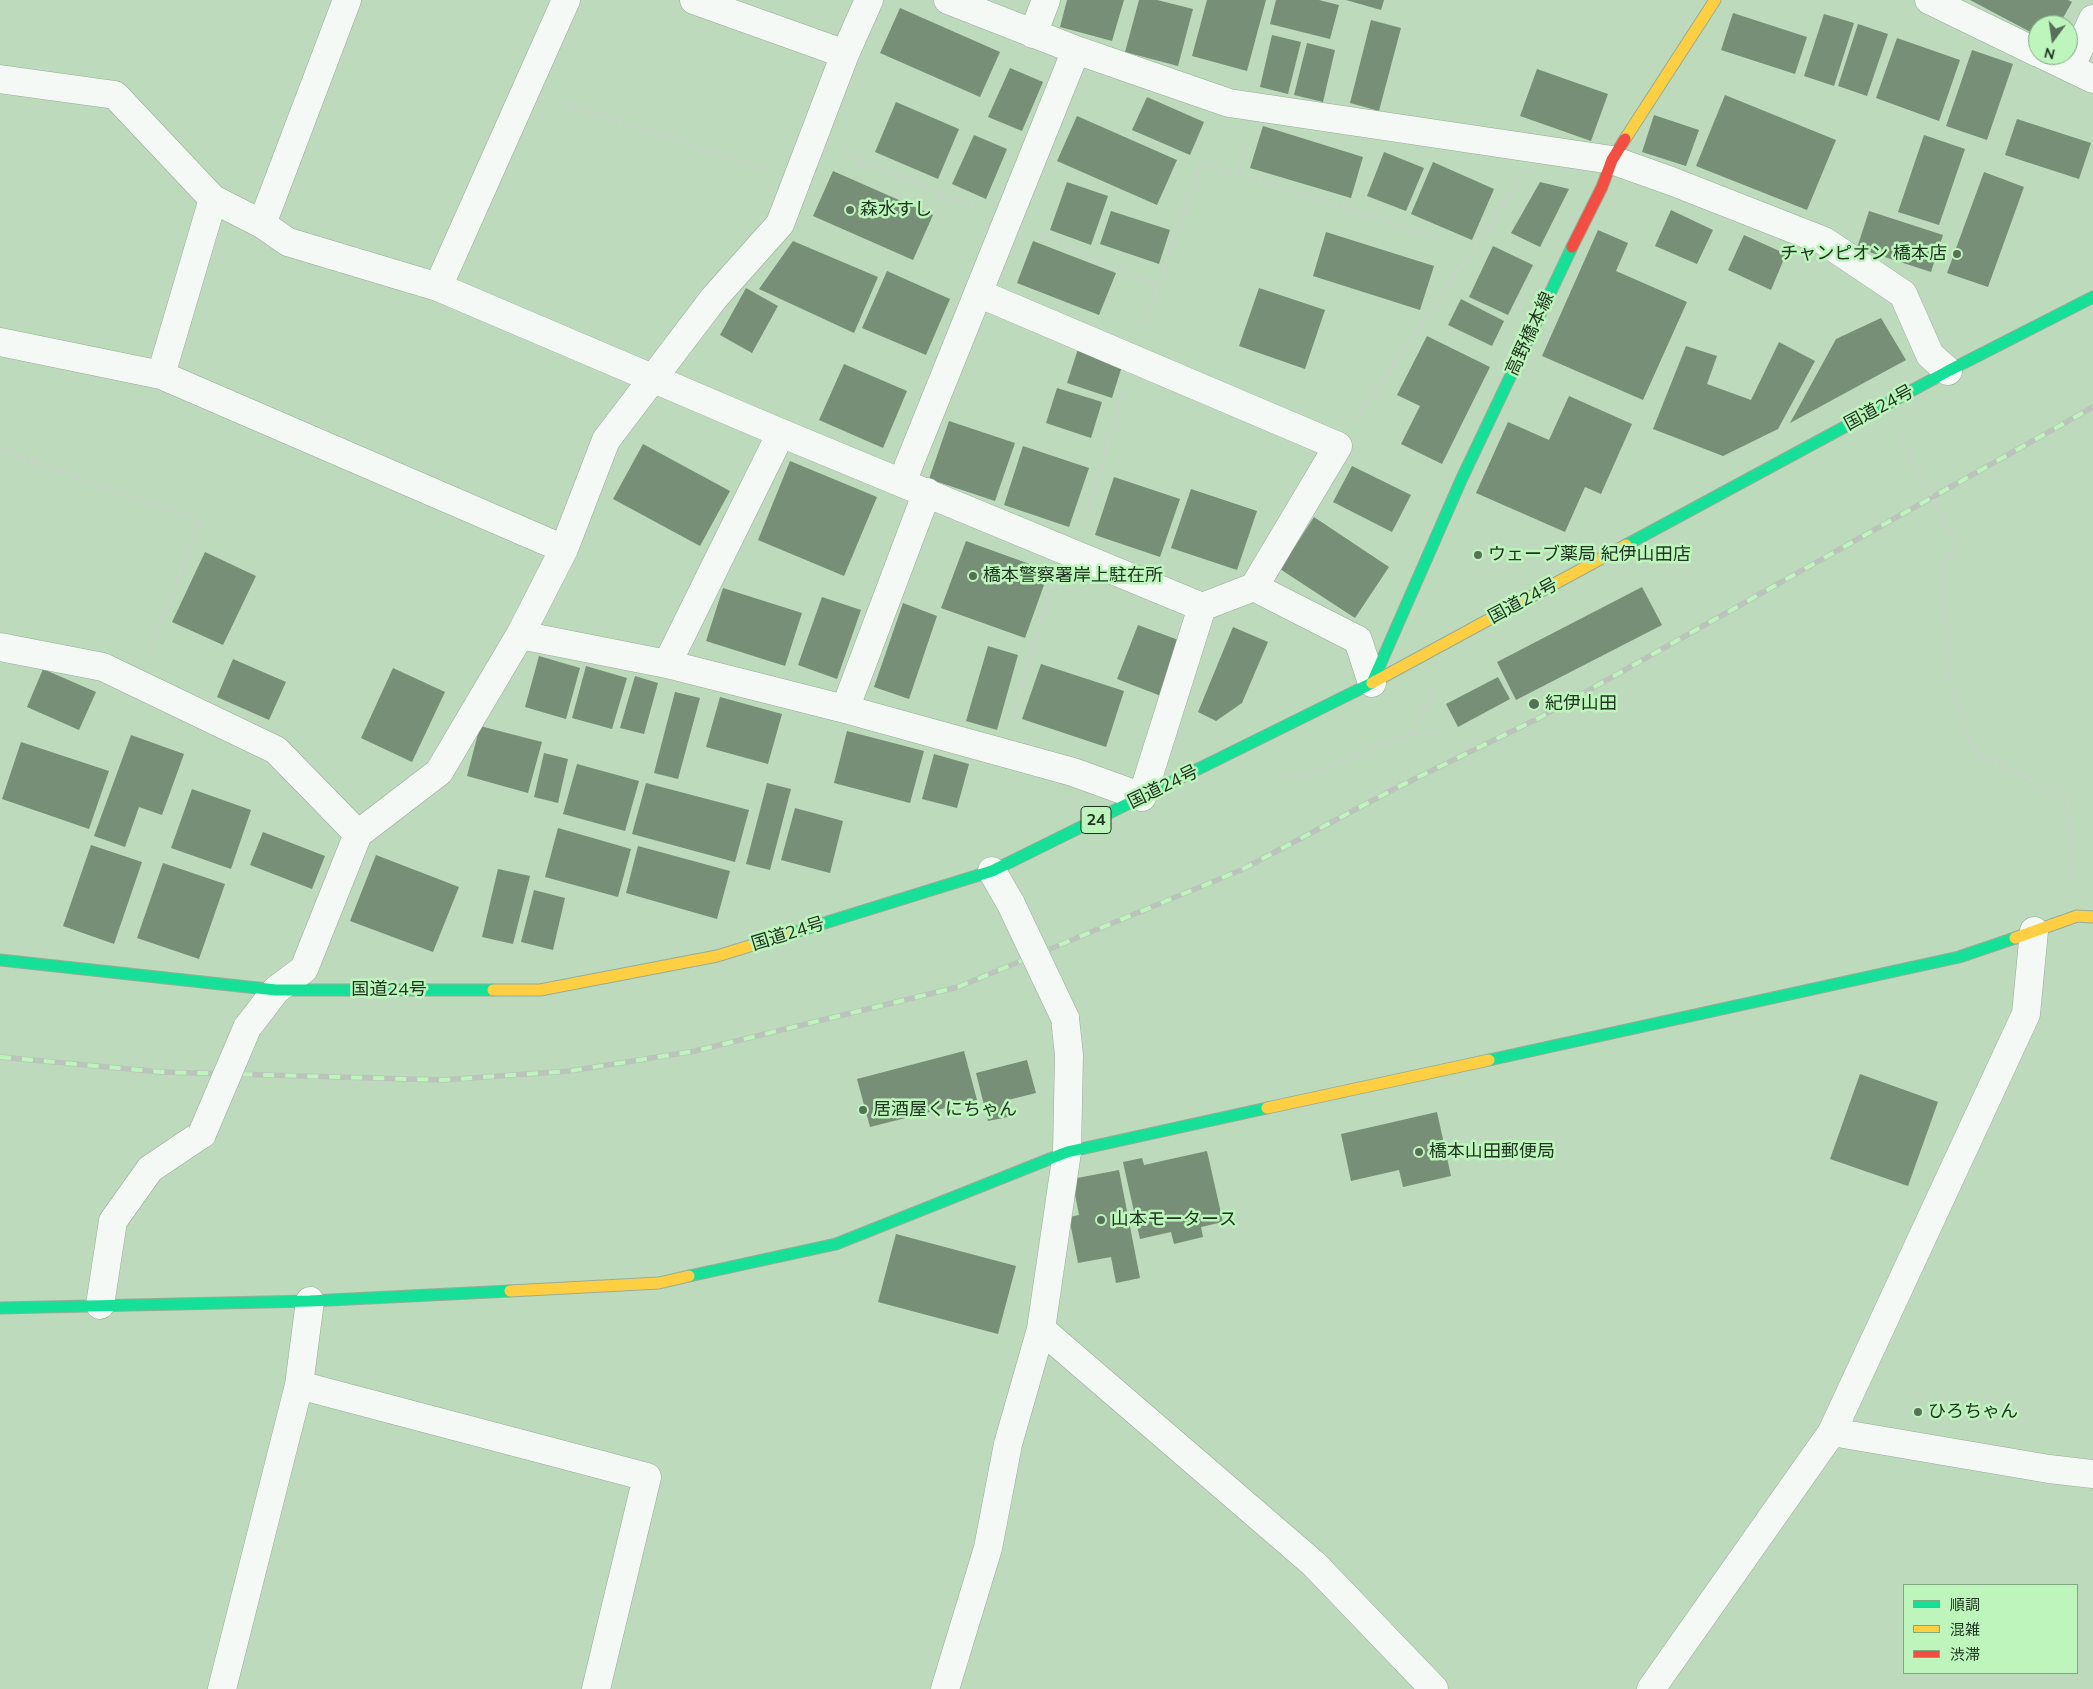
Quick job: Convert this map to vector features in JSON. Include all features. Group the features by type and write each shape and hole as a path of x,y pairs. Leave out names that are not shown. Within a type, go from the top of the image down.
{"main road":[{"name":"高野橋本線","path":"1372,683 1462,478 1546,297 1602,187 1612,160 1715,0"},
{"name":"国道24号","path":"0,960 276,990 540,990 717,956 992,871 1372,683 1948,371 2093,297"},
{"path":"0,1308 310,1301 659,1283 836,1244 1067,1152 1959,957 2077,916 2093,917"}],"street":[{"path":"262,224 347,0"},
{"path":"438,287 566,0"},
{"path":"694,0 845,54"},
{"path":"100,1306 113,1221 150,1169 202,1134 247,1028 276,990 304,969 358,834 439,772 520,635 564,550 606,440 714,298 780,224 845,54 869,0"},
{"path":"948,0 1076,50 1230,103 1612,160 1824,240 1903,294 1930,355 1948,371"},
{"path":"1033,34 1046,0"},
{"path":"1929,0 2028,48"},
{"path":"2064,65 2082,74 2093,19"},
{"path":"845,709 914,487 978,293 1076,50"},
{"path":"0,79 114,95 214,198 262,224 288,242 438,287 1202,607 1254,587 1338,446 978,293"},
{"path":"161,375 214,198"},
{"path":"0,342 161,375 564,550"},
{"path":"667,664 781,432"},
{"path":"1254,587 1358,640 1372,683"},
{"path":"520,635 667,664 845,709 1073,772 1142,798 1202,607"},
{"path":"0,647 103,667 276,750 358,834"},
{"path":"945,1689 988,1548 1008,1444 1041,1329 1067,1152 1069,1055 1065,1018 1011,904 992,871"},
{"path":"1651,1689 1832,1432 2026,1014 2034,931"},
{"path":"222,1689 299,1385 310,1301"},
{"path":"1041,1329 1314,1564 1434,1689"},
{"path":"299,1385 648,1477 596,1689"},
{"path":"1832,1432 2048,1469 2093,1474"}],"path":[{"path":"525,92 797,180"},
{"path":"1338,446 1542,149"},
{"path":"1003,752 1133,359 1202,162 1440,238"},
{"path":"1901,439 1957,545 1942,570 1949,671 1973,748 2068,800 2070,874 2077,916"},
{"path":"0,450 200,520 137,683"},
{"path":"1407,736 1440,684"},
{"path":"1271,776 1303,776 1407,736 1444,728"}],"building":[{"path":"1067,0 1124,0 1112,41 1060,27"},
{"path":"1139,0 1157,0 1193,9 1178,66 1125,52"},
{"path":"1207,0 1266,0 1247,71 1192,56"},
{"path":"1276,0 1319,0 1339,5 1330,39 1270,24"},
{"path":"1346,0 1384,0 1381,10"},
{"path":"1970,0 2068,0 2072,2 2065,15 2028,15 2028,31"},
{"path":"900,8 1000,52 980,97 880,53"},
{"path":"1733,13 1807,37 1795,74 1721,50"},
{"path":"1824,14 1854,23 1834,86 1804,76"},
{"path":"1371,20 1401,28 1379,111 1350,103"},
{"path":"1858,24 1888,34 1867,96 1838,86"},
{"path":"1272,35 1301,42 1288,94 1260,87"},
{"path":"1897,38 1960,60 1939,121 1876,98"},
{"path":"1307,43 1335,50 1323,102 1294,95"},
{"path":"1972,50 2013,64 1987,140 1946,126"},
{"path":"1010,68 1043,82 1022,131 988,117"},
{"path":"1537,69 1608,94 1591,141 1520,116"},
{"path":"1725,95 1836,140 1807,210 1696,166"},
{"path":"1147,97 1204,122 1190,155 1132,130"},
{"path":"896,102 959,129 938,179 875,152"},
{"path":"1654,115 1699,130 1686,166 1642,152"},
{"path":"1077,116 1177,160 1157,205 1057,161"},
{"path":"2017,119 2091,143 2079,179 2005,155"},
{"path":"1263,126 1363,157 1351,198 1250,168"},
{"path":"974,135 1007,149 986,199 952,184"},
{"path":"1924,135 1965,149 1939,225 1898,212"},
{"path":"1384,152 1424,168 1406,211 1367,196"},
{"path":"1433,162 1494,189 1472,240 1411,214"},
{"path":"833,171 933,215 913,260 813,216"},
{"path":"1984,172 2024,187 1988,287 1947,273"},
{"path":"1067,182 1108,196 1091,245 1050,230"},
{"path":"1540,182 1569,189 1540,247 1511,233"},
{"path":"1671,210 1713,230 1697,264 1655,246"},
{"path":"1111,211 1170,230 1159,264 1100,244"},
{"path":"1869,211 1943,235 1931,272 1857,248"},
{"path":"1598,230 1628,243 1616,271 1687,302 1643,400 1542,356"},
{"path":"1326,232 1434,266 1420,310 1313,276"},
{"path":"1744,235 1786,254 1771,290 1728,270"},
{"path":"793,241 878,277 854,333 759,289"},
{"path":"1033,241 1116,273 1099,315 1017,283"},
{"path":"1493,246 1533,265 1508,315 1469,297"},
{"path":"887,271 950,299 926,355 862,328"},
{"path":"746,288 778,306 752,353 720,335"},
{"path":"1259,288 1325,310 1305,369 1239,346"},
{"path":"1461,299 1504,321 1492,346 1448,325"},
{"path":"1881,318 1906,360 1790,423 1836,339"},
{"path":"1427,336 1490,367 1442,464 1401,444 1420,406 1397,395"},
{"path":"1779,342 1815,361 1778,429 1723,456 1653,429 1686,346 1717,356 1707,384 1751,400"},
{"path":"1078,349 1123,363 1112,398 1067,383"},
{"path":"844,364 907,391 883,448 819,420"},
{"path":"1057,388 1102,402 1091,438 1046,423"},
{"path":"1569,396 1632,424 1601,494 1585,487 1565,532 1476,493 1508,422 1549,440"},
{"path":"949,421 1015,443 995,501 929,479"},
{"path":"643,444 730,491 700,546 613,499"},
{"path":"1023,446 1089,468 1069,527 1004,505"},
{"path":"790,461 877,497 844,576 758,540"},
{"path":"1352,466 1411,495 1392,532 1333,502"},
{"path":"1114,477 1180,499 1160,557 1095,535"},
{"path":"1191,489 1257,511 1237,570 1171,548"},
{"path":"1314,517 1389,567 1355,618 1280,569"},
{"path":"966,541 1049,571 1025,638 941,608"},
{"path":"205,552 256,576 223,645 172,622"},
{"path":"1642,587 1662,625 1516,700 1497,662"},
{"path":"723,588 802,613 785,666 706,641"},
{"path":"822,597 861,610 837,679 798,665"},
{"path":"903,603 937,616 909,699 874,687"},
{"path":"1138,625 1181,641 1161,696 1117,679"},
{"path":"1233,627 1268,642 1242,703 1216,721 1198,712"},
{"path":"988,646 1018,655 997,730 966,721"},
{"path":"539,656 580,668 566,719 525,707"},
{"path":"233,659 286,682 269,720 217,697"},
{"path":"1041,664 1124,691 1106,747 1022,719"},
{"path":"586,666 627,678 612,729 572,718"},
{"path":"393,668 445,692 412,762 361,738"},
{"path":"43,669 96,692 79,730 27,707"},
{"path":"635,676 658,683 644,734 620,728"},
{"path":"1498,677 1510,699 1458,727 1446,704"},
{"path":"675,692 700,698 678,779 654,773"},
{"path":"720,697 782,714 768,764 706,747"},
{"path":"480,726 542,742 528,793 467,776"},
{"path":"847,731 924,751 910,803 834,783"},
{"path":"131,735 184,754 162,815 139,807 125,847 94,836"},
{"path":"21,742 109,771 89,829 2,799"},
{"path":"544,753 568,759 558,803 534,797"},
{"path":"934,754 969,764 957,808 922,799"},
{"path":"577,764 639,781 625,831 563,814"},
{"path":"646,783 749,810 735,862 632,834"},
{"path":"767,783 791,789 770,870 746,864"},
{"path":"192,789 251,810 231,869 171,848"},
{"path":"795,808 843,821 830,873 781,860"},
{"path":"558,828 631,849 618,897 545,877"},
{"path":"263,832 325,856 312,889 250,865"},
{"path":"91,845 142,862 114,944 63,926"},
{"path":"638,846 730,871 717,919 626,893"},
{"path":"376,855 459,887 433,952 350,921"},
{"path":"163,863 225,884 199,959 137,938"},
{"path":"498,869 530,876 513,944 482,937"},
{"path":"534,890 565,898 553,950 521,942"},
{"path":"964,1051 977,1100 870,1127 857,1079"},
{"path":"1027,1060 1036,1093 1004,1101 1008,1117 988,1121 976,1073"},
{"path":"1860,1074 1938,1102 1908,1186 1830,1159"},
{"path":"1437,1112 1451,1176 1403,1187 1399,1170 1351,1181 1341,1134"},
{"path":"1207,1151 1223,1222 1201,1227 1203,1237 1174,1244 1171,1232 1140,1239 1123,1162 1142,1158 1144,1165"},
{"path":"1119,1170 1140,1278 1116,1283 1111,1257 1078,1263 1069,1217 1079,1215 1072,1179"},
{"path":"896,1234 1016,1266 998,1334 878,1302"}],"railway":[{"path":"0,1057 161,1072 442,1080 570,1071 695,1051 958,987 1241,870 1396,788 1541,717 2093,407"}],"traffic: fast":[{"path":"1372,683 1462,478 1572,247"},
{"path":"1626,545 1948,371 2093,297"},
{"path":"789,934 992,871 1372,683"},
{"path":"1489,1060 1959,957 2015,938"},
{"path":"0,960 276,990 493,990"},
{"path":"689,1276 836,1244 1067,1152 1267,1108"},
{"path":"0,1308 310,1301 510,1291"}],"traffic: slow":[{"path":"1625,139 1715,0"},
{"path":"1372,683 1626,545"},
{"path":"2015,938 2077,916 2093,917"},
{"path":"493,990 540,990 717,956 789,934"},
{"path":"1267,1108 1489,1060"},
{"path":"510,1291 659,1283 689,1276"}],"traffic: jam":[{"path":"1572,247 1602,187 1612,160 1625,139"}],"place":[{"name":"森水すし","path":"850,210"},
{"name":"チャンピオン 橋本店","path":"1957,254"},
{"name":"ウェーブ薬局 紀伊山田店","path":"1478,555"},
{"name":"橋本警察署岸上駐在所","path":"973,576"},
{"name":"紀伊山田","path":"1534,704"},
{"name":"居酒屋くにちゃん","path":"863,1110"},
{"name":"橋本山田郵便局","path":"1419,1152"},
{"name":"山本モータース","path":"1101,1220"},
{"name":"ひろちゃん","path":"1918,1412"}]}
